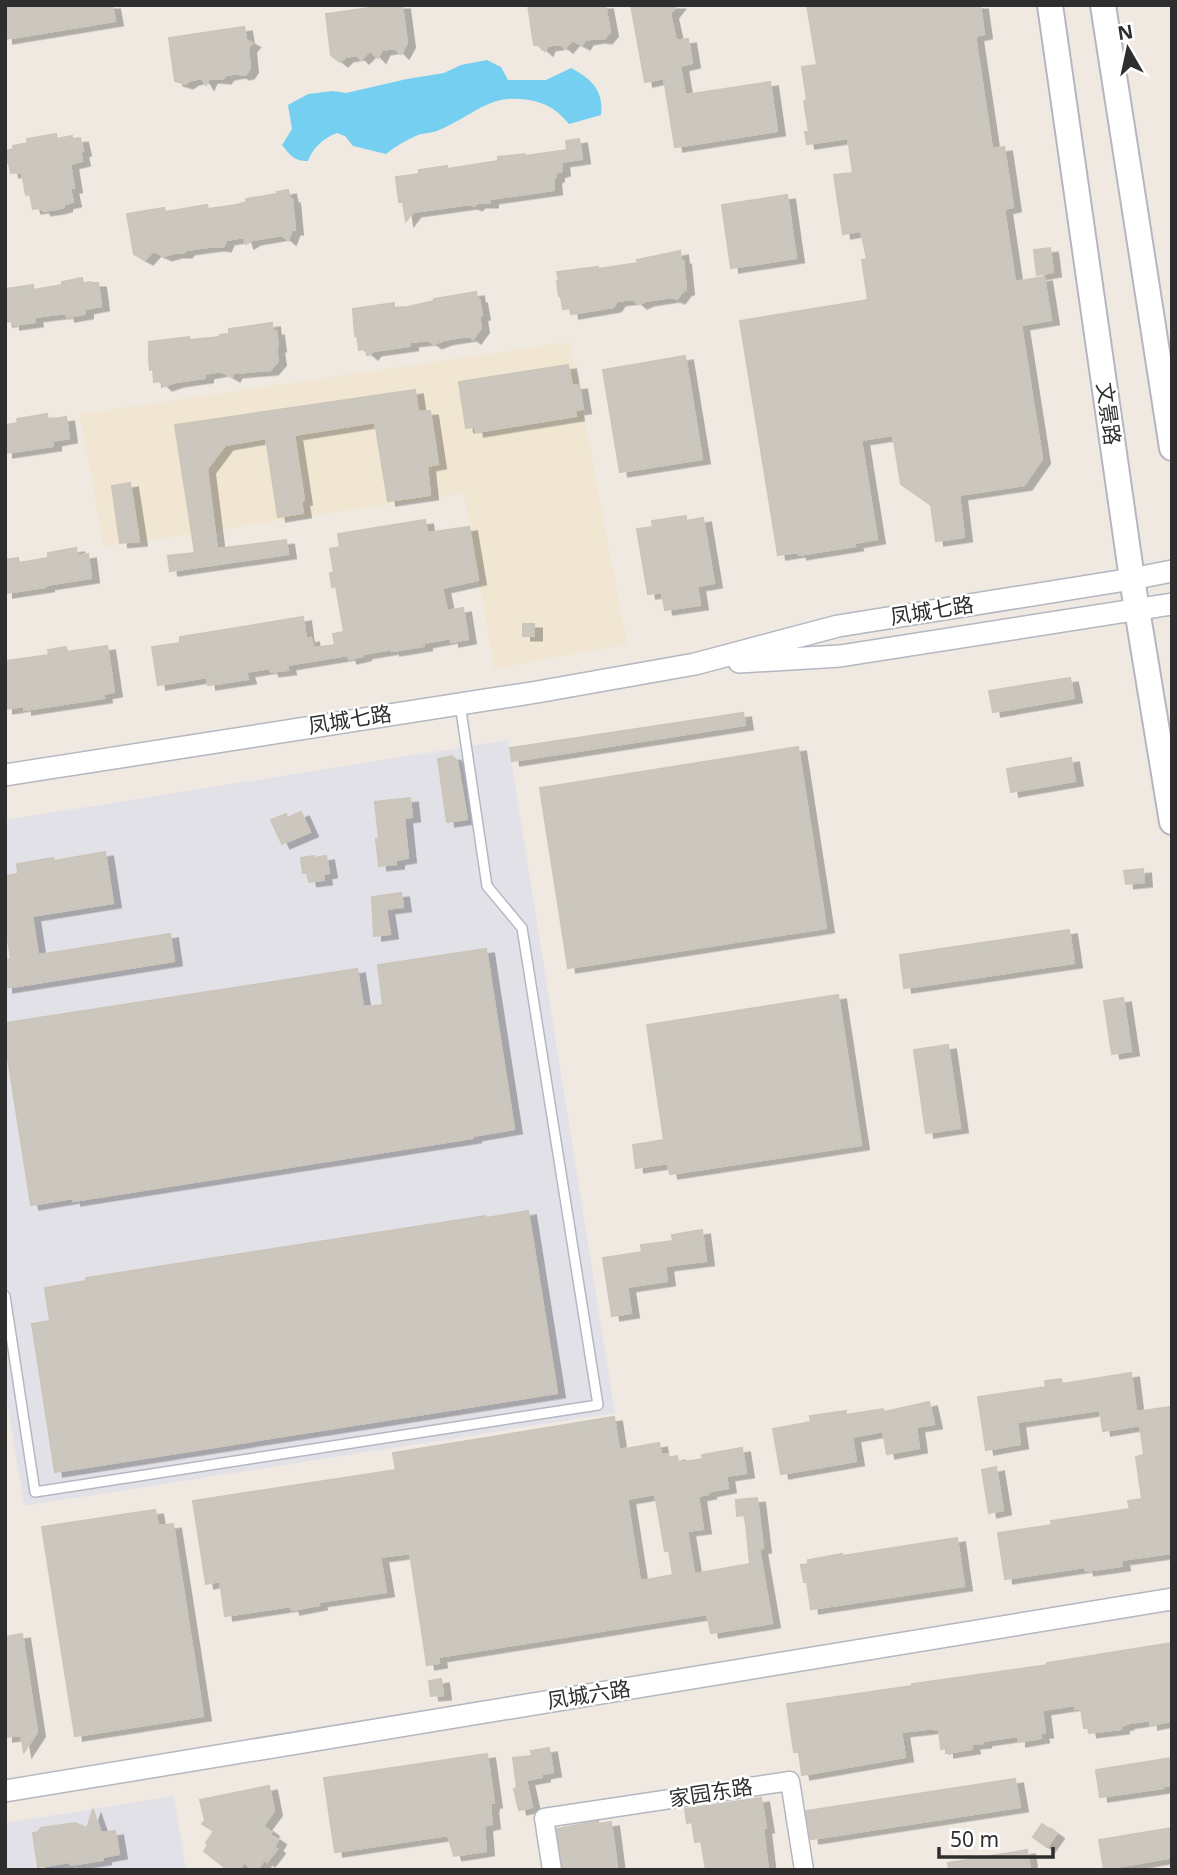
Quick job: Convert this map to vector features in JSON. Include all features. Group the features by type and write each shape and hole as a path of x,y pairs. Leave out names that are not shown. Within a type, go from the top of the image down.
{"main road":[{"name":"文景路","path":"1050,5 1132,579 1172,822"},
{"path":"1103,5 1172,448"}],"street":[{"name":"凤城七路","path":"5,775 537,692 695,664 838,626 1172,571"},
{"name":"凤城七路","path":"695,664 840,656 1172,604"},
{"name":"凤城六路","path":"5,1791 1172,1599"},
{"name":"家园东路","path":"551,1870 544,1818 790,1781 804,1870"}],"lane":[{"path":"5,1296 35,1492 598,1405 522,928 488,886 460,703"}],"shaded area":[{"path":"570,342 627,644 494,669 464,493 104,547 80,414"},
{"path":"508,740 615,1413 24,1506 5,1389 5,820"},
{"path":"174,1796 186,1870 5,1870 5,1823"}],"water":[{"path":"487,60 501,67 508,80 546,80 571,68 591,81 595,87 601,99 601,115 569,124 545,105 534,101 506,99 484,106 437,131 418,135 386,154 353,146 345,136 337,133 320,144 308,161 293,157 282,145 292,129 288,105 308,94 333,91 346,93 444,73 461,65"}],"building":[{"path":"5,5 112,5 115,21 5,39"},
{"path":"402,5 407,43 401,54 395,48 382,50 378,58 370,50 361,59 357,55 345,57 340,62 331,55 326,14"},
{"path":"528,5 605,5 610,32 604,39 585,40 582,45 572,40 565,48 560,44 547,46 545,51 534,45"},
{"path":"631,5 677,5 670,14 676,41 688,39 692,63 680,66 685,95 770,82 777,131 675,147 664,78 645,82"},
{"path":"807,5 980,5 984,34 975,36 992,149 1004,147 1013,207 1004,209 1015,282 1044,277 1051,320 1021,325 1042,459 1024,485 959,495 964,537 936,541 931,505 901,484 893,435 861,440 877,539 854,543 855,546 799,555 798,552 778,555 740,321 868,300 862,260 867,259 861,231 843,234 834,175 853,173 848,138 807,144 805,132 809,132 804,101 807,100 802,67 817,65"},
{"path":"244,27 246,40 252,43 248,48 250,68 246,74 226,75 223,79 209,78 206,85 202,78 185,84 175,81 169,38"},
{"path":"56,134 57,139 72,136 72,139 80,138 82,161 70,164 73,202 56,209 33,209 30,194 26,195 22,172 11,173 5,151 28,143 27,139"},
{"path":"579,139 582,159 561,162 562,171 556,173 553,178 554,190 490,199 490,203 477,203 474,206 470,204 413,212 406,221 403,202 399,202 396,177 419,174 419,170 447,166 447,169 498,161 498,157 567,150 566,141"},
{"path":"288,190 292,199 295,230 292,230 288,240 282,235 253,240 246,244 244,237 226,240 223,247 186,250 184,253 164,256 153,251 145,260 134,254 127,214 164,208 165,212 207,205 208,209 236,205 247,202 246,199"},
{"path":"787,195 796,258 731,268 722,205"},
{"path":"1050,248 1053,272 1037,275 1034,250"},
{"path":"680,251 686,290 677,299 672,297 639,304 633,299 617,301 613,307 571,314 570,308 563,309 557,272 638,263 637,260"},
{"path":"82,278 83,283 98,283 101,306 85,309 85,314 67,317 66,313 34,317 35,322 12,325 12,321 5,322 5,289 33,285 33,290"},
{"path":"476,292 482,315 479,316 481,328 473,339 469,336 434,344 428,340 410,342 410,346 373,351 370,355 363,349 359,350 353,309 394,303 394,308 408,307 434,299"},
{"path":"272,323 273,332 276,331 278,361 270,370 234,373 232,377 221,371 205,374 205,378 164,386 159,381 154,382 153,369 150,370 149,342 189,337 190,340 220,337 229,334 229,329"},
{"path":"685,356 702,459 620,472 603,370"},
{"path":"568,365 572,386 579,385 583,409 575,410 576,416 476,432 475,427 466,428 459,382"},
{"path":"415,390 418,412 430,411 438,464 427,466 430,495 388,501 375,422 294,435 304,500 301,501 303,513 278,517 266,438 225,445 207,469 217,549 286,540 288,554 170,571 168,556 195,553 175,425"},
{"path":"47,414 48,420 66,417 69,438 53,441 53,446 5,453 5,425 18,423 17,419"},
{"path":"130,483 139,541 120,543 112,486"},
{"path":"686,516 686,521 703,518 714,583 697,586 700,605 665,610 662,592 648,594 637,529 653,527 652,521"},
{"path":"425,520 427,533 469,527 478,580 442,588 447,611 463,608 468,639 451,642 451,638 424,643 424,646 363,654 349,659 348,655 287,665 288,670 271,672 270,668 246,672 248,679 208,685 207,677 158,685 152,647 180,643 180,637 303,617 306,639 311,638 313,648 335,645 333,634 344,632 336,586 332,587 330,573 334,572 330,549 340,547 338,534"},
{"path":"76,548 77,556 88,554 91,578 5,593 5,560 18,558 19,563 48,558 48,553"},
{"path":"523,624 534,624 534,636 523,636"},
{"path":"107,646 114,692 103,694 104,698 24,710 24,706 5,709 5,661 49,655 48,650 66,647 67,652"},
{"path":"1070,678 1074,698 993,712 989,691"},
{"path":"743,713 745,725 512,761 510,748"},
{"path":"798,747 826,928 568,968 540,788"},
{"path":"452,756 457,761 467,819 447,822 438,759"},
{"path":"1071,758 1075,781 1011,792 1007,769"},
{"path":"410,798 412,817 404,818 408,858 396,860 396,864 379,866 375,802"},
{"path":"301,812 310,832 282,844 271,820 286,814 287,818"},
{"path":"105,852 113,903 32,916 38,955 170,934 174,961 5,988 5,960 11,959 5,922 5,876 18,874 17,864"},
{"path":"326,856 329,873 323,874 324,880 309,882 307,873 303,873 301,858"},
{"path":"1143,869 1144,882 1126,884 1124,871"},
{"path":"401,893 403,907 386,909 390,934 374,936 372,897"},
{"path":"1069,930 1074,963 904,988 900,955"},
{"path":"486,949 514,1129 473,1138 73,1201 73,1198 31,1205 5,1040 5,1023 357,969 363,1007 383,1005 378,965"},
{"path":"838,995 861,1145 670,1174 668,1163 636,1168 633,1145 664,1140 647,1025"},
{"path":"1123,998 1131,1051 1112,1054 1104,1001"},
{"path":"948,1045 960,1128 926,1133 914,1050"},
{"path":"528,1211 557,1393 55,1472 32,1324 50,1321 45,1288 86,1281 86,1278"},
{"path":"702,1230 706,1261 665,1266 667,1281 627,1287 631,1313 612,1316 603,1258 642,1252 641,1245 673,1241 672,1235"},
{"path":"1131,1373 1136,1412 1170,1407 1172,1553 1121,1560 1122,1566 1086,1571 1085,1567 1005,1579 998,1533 1052,1525 1051,1521 1130,1509 1128,1501 1142,1499 1136,1457 1144,1455 1140,1425 1103,1431 1100,1410 1017,1422 1020,1444 986,1450 978,1397 1046,1387 1045,1381 1061,1379 1062,1384"},
{"path":"929,1402 934,1424 916,1427 919,1448 887,1454 883,1431 852,1437 856,1461 781,1474 773,1429 811,1422 810,1416 846,1411 846,1415 883,1409 884,1412"},
{"path":"614,1417 619,1450 659,1443 661,1455 668,1454 669,1458 677,1456 678,1463 703,1459 702,1455 742,1448 746,1473 726,1476 728,1488 698,1496 703,1529 687,1531 694,1574 750,1564 745,1515 737,1516 736,1500 757,1498 763,1548 759,1549 772,1623 711,1633 707,1614 438,1657 439,1663 427,1665 410,1553 380,1557 386,1592 318,1602 319,1605 292,1610 291,1606 225,1616 220,1581 206,1584 193,1501 396,1470 393,1453","holes":["655,1494 665,1551 669,1550 673,1575 640,1581 627,1499"]},
{"path":"996,1467 1003,1510 989,1513 982,1470"},
{"path":"155,1510 158,1526 173,1524 203,1716 75,1736 42,1527"},
{"path":"957,1538 964,1586 811,1609 801,1565 808,1564 808,1560"},
{"path":"22,1634 37,1732 24,1752 21,1735 5,1737 5,1637"},
{"path":"1172,1643 1172,1721 1150,1725 1150,1720 1124,1724 1120,1726 1121,1729 1089,1733 1088,1728 1084,1728 1081,1708 1075,1709 1075,1705 1042,1710 1045,1733 1040,1733 1041,1738 1018,1742 1018,1736 983,1741 971,1744 972,1749 946,1753 946,1748 941,1749 939,1730 935,1728 901,1732 905,1757 802,1775 799,1752 794,1752 787,1704 1048,1665 1047,1663"},
{"path":"441,1679 443,1695 431,1696 429,1681"},
{"path":"549,1748 553,1772 526,1780 532,1807 519,1810 514,1789 517,1788 513,1758 532,1756 531,1751"},
{"path":"487,1754 494,1803 490,1806 492,1824 484,1826 486,1851 454,1856 448,1835 335,1852 324,1778"},
{"path":"1172,1758 1172,1785 1100,1797 1096,1770"},
{"path":"1015,1779 1020,1807 811,1839 806,1811"},
{"path":"269,1786 274,1811 263,1826 278,1840 274,1847 277,1849 257,1870 244,1862 239,1870 228,1870 204,1851 214,1831 202,1824 205,1820 200,1800"},
{"path":"761,1798 768,1870 706,1870 701,1841 695,1842 692,1822 687,1823 685,1809"},
{"path":"93,1810 101,1833 115,1831 119,1854 103,1857 103,1860 38,1867 33,1833 41,1828 75,1823 87,1828"},
{"path":"598,1821 598,1824 611,1822 617,1867 612,1867 612,1870 563,1870 557,1829"},
{"path":"1042,1824 1056,1834 1047,1847 1033,1837"},
{"path":"1172,1828 1172,1854 1169,1854 1169,1858 1104,1869 1099,1840"},
{"path":"1027,1850 1030,1870 949,1870 948,1863"}]}
